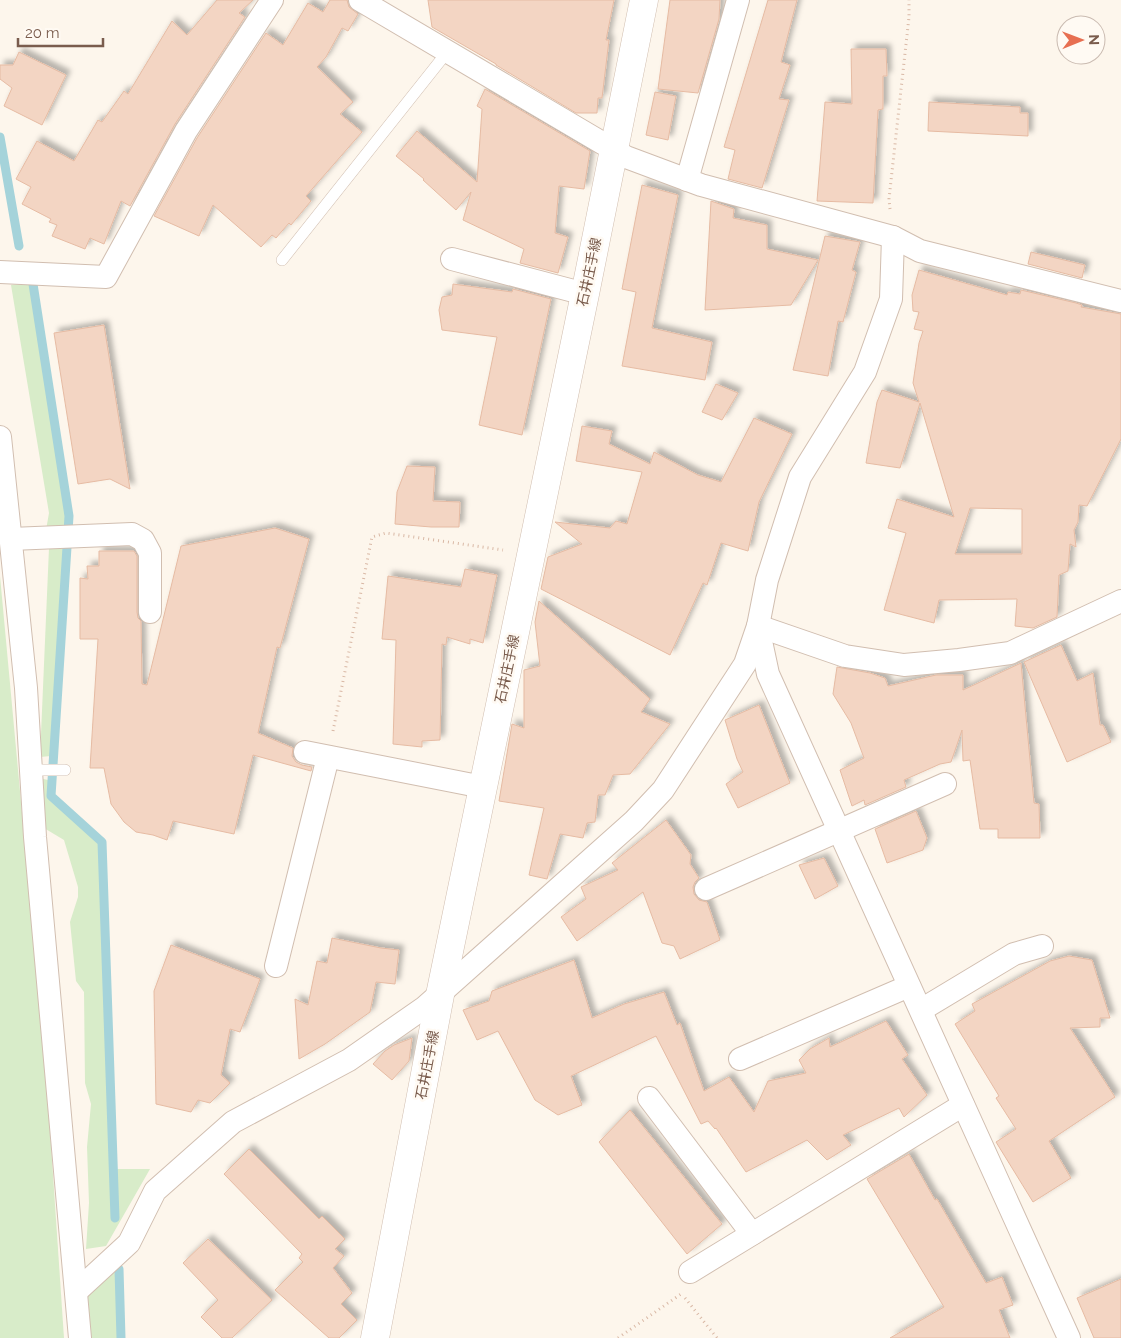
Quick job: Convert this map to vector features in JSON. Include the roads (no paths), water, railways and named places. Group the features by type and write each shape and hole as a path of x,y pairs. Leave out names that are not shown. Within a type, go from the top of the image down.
{"street":[{"path":"0,272 106,277 186,131 272,0"},
{"path":"360,0 626,157 701,185 892,237 920,251 1121,301"},
{"name":"石井庄手線","path":"376,1338 440,995 644,0"},
{"path":"687,180 738,0"},
{"path":"77,1291 129,1243 156,1191 233,1122 349,1060 425,1007 634,821 663,790 745,664 758,626 767,580 800,477 865,372 891,299 892,237"},
{"path":"452,259 585,294"},
{"path":"0,438 36,770 36,847 80,1338"},
{"path":"10,539 132,534 143,540 150,553 150,612"},
{"path":"758,626 845,656 904,665 1010,653 1121,601"},
{"path":"758,626 768,674 1069,1338"},
{"path":"306,752 483,787"},
{"path":"276,966 328,757"},
{"path":"706,890 945,784"},
{"path":"921,1010 1014,954 1042,946"},
{"path":"740,1059 909,986"},
{"path":"649,1098 752,1234"},
{"path":"690,1272 963,1104"}],"lane":[{"path":"282,260 448,51"},
{"path":"36,770 65,770"}],"waterway":[{"path":"0,137 19,246"},
{"path":"33,284 69,516 51,796 102,842 115,1218"},
{"path":"119,1269 121,1338"}]}
